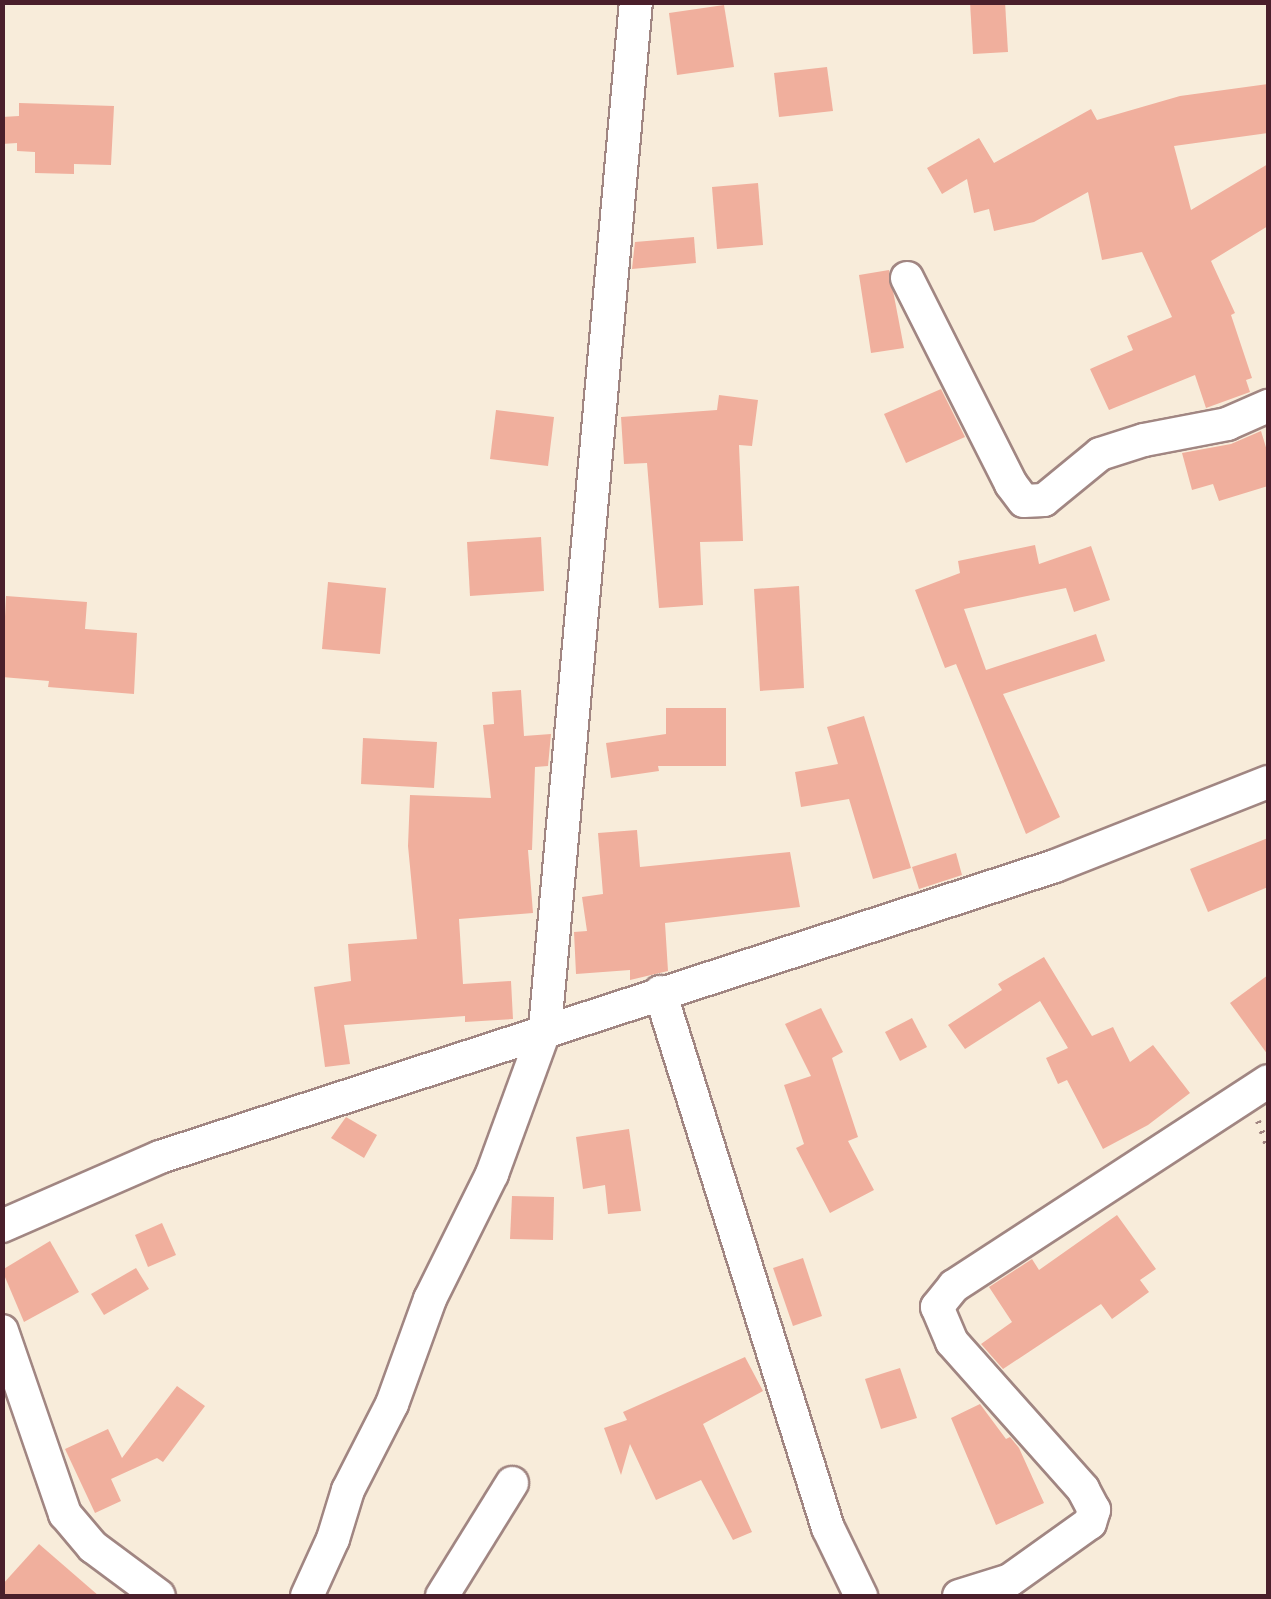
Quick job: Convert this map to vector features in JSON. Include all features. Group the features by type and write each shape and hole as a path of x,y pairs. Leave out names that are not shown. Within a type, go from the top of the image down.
{"street":[{"path":"306,1596 333,1539 348,1490 392,1404 430,1300 492,1174 545,1028 636,2"},
{"path":"908,278 1011,484 1024,501 1044,500 1100,454 1144,440 1228,424 1268,406"},
{"path":"2,1226 160,1157 545,1028 1055,866 1268,782"},
{"path":"660,992 828,1528 860,1596"},
{"path":"959,1596 1010,1580 1090,1523 1094,1510 1082,1488 952,1342 937,1307 954,1286 1268,1081"},
{"path":"2,1331 66,1514 94,1547 159,1596"},
{"path":"442,1596 512,1482"}],"building":[{"path":"970,2 1005,2 1008,52 973,54"},
{"path":"724,5 734,67 677,75 669,13"},
{"path":"827,67 833,111 779,117 774,73"},
{"path":"1268,84 1268,133 1174,146 1191,210 1268,164 1268,226 1211,261 1235,313 1231,315 1252,378 1246,380 1250,392 1206,408 1195,375 1109,410 1090,369 1133,350 1127,336 1172,317 1142,252 1102,260 1088,192 1034,222 994,231 989,209 974,213 967,179 942,194 927,168 979,138 994,163 1091,109 1097,120 1180,96"},
{"path":"19,103 114,106 111,165 74,164 74,174 35,173 35,152 17,151 17,143 2,144 2,117 19,116"},
{"path":"758,183 763,245 717,249 712,187"},
{"path":"694,237 696,263 632,269 635,242"},
{"path":"889,270 904,348 871,353 859,275"},
{"path":"941,389 965,437 906,463 884,414"},
{"path":"719,395 758,400 752,446 739,445 743,541 700,542 703,605 659,608 647,463 624,464 621,417 717,410"},
{"path":"496,410 554,417 548,466 490,459"},
{"path":"1261,431 1268,454 1268,486 1219,501 1213,484 1192,490 1182,453 1231,444"},
{"path":"541,537 544,591 470,596 467,542"},
{"path":"1035,545 1039,564 1091,546 1110,600 1074,612 1066,588 964,609 986,670 1096,634 1105,661 1003,694 1060,817 1026,834 956,664 945,668 915,590 960,573 958,561"},
{"path":"328,582 386,588 380,654 322,649"},
{"path":"799,586 804,688 760,691 754,589"},
{"path":"6,596 87,602 85,629 137,633 134,694 48,687 49,681 2,677"},
{"path":"521,690 524,736 551,734 548,766 535,767 532,850 528,850 533,913 459,919 463,984 511,981 513,1019 465,1022 465,1016 344,1025 350,1064 325,1067 314,987 351,981 348,944 417,939 408,846 410,795 491,798 483,725 494,724 492,692"},
{"path":"666,708 726,708 726,766 658,766 659,771 611,778 606,743 666,734"},
{"path":"864,716 911,868 873,879 849,799 801,807 795,772 838,764 827,727"},
{"path":"363,738 437,742 434,788 361,784"},
{"path":"637,830 640,867 790,852 800,907 665,923 668,971 630,980 630,970 576,974 574,932 587,931 582,897 603,894 598,833"},
{"path":"1268,838 1268,887 1208,912 1190,869"},
{"path":"956,853 962,875 919,889 912,867"},
{"path":"1044,957 1092,1036 1113,1027 1130,1062 1153,1045 1190,1093 1148,1125 1103,1149 1067,1080 1058,1084 1046,1058 1068,1048 1040,1001 965,1049 948,1025 1002,990 998,984"},
{"path":"1268,975 1268,1055 1230,1003"},
{"path":"821,1008 843,1052 832,1058 858,1137 848,1141 874,1190 830,1213 796,1148 804,1144 784,1085 811,1076 785,1024"},
{"path":"912,1018 927,1047 900,1061 885,1032"},
{"path":"346,1117 377,1135 364,1158 331,1138"},
{"path":"629,1129 641,1211 608,1214 605,1185 583,1189 576,1137"},
{"path":"512,1196 554,1197 553,1240 510,1239"},
{"path":"1117,1215 1156,1269 1140,1280 1149,1292 1112,1319 1101,1304 1003,1369 981,1344 1012,1322 989,1287 1032,1259 1039,1270"},
{"path":"162,1223 176,1255 148,1267 135,1235"},
{"path":"50,1241 79,1292 24,1322 2,1270"},
{"path":"803,1258 822,1316 793,1326 773,1268"},
{"path":"136,1268 149,1289 104,1315 91,1294"},
{"path":"745,1357 763,1391 703,1424 752,1532 733,1540 701,1480 656,1500 630,1444 621,1475 604,1428 627,1420 623,1412"},
{"path":"900,1368 917,1418 881,1429 865,1379"},
{"path":"177,1386 205,1406 163,1462 157,1458 111,1479 121,1501 95,1513 65,1449 108,1429 122,1458"},
{"path":"980,1404 1006,1439 1010,1437 1019,1448 1044,1503 996,1525 951,1418"},
{"path":"39,1544 99,1596 2,1596 2,1585"}]}
